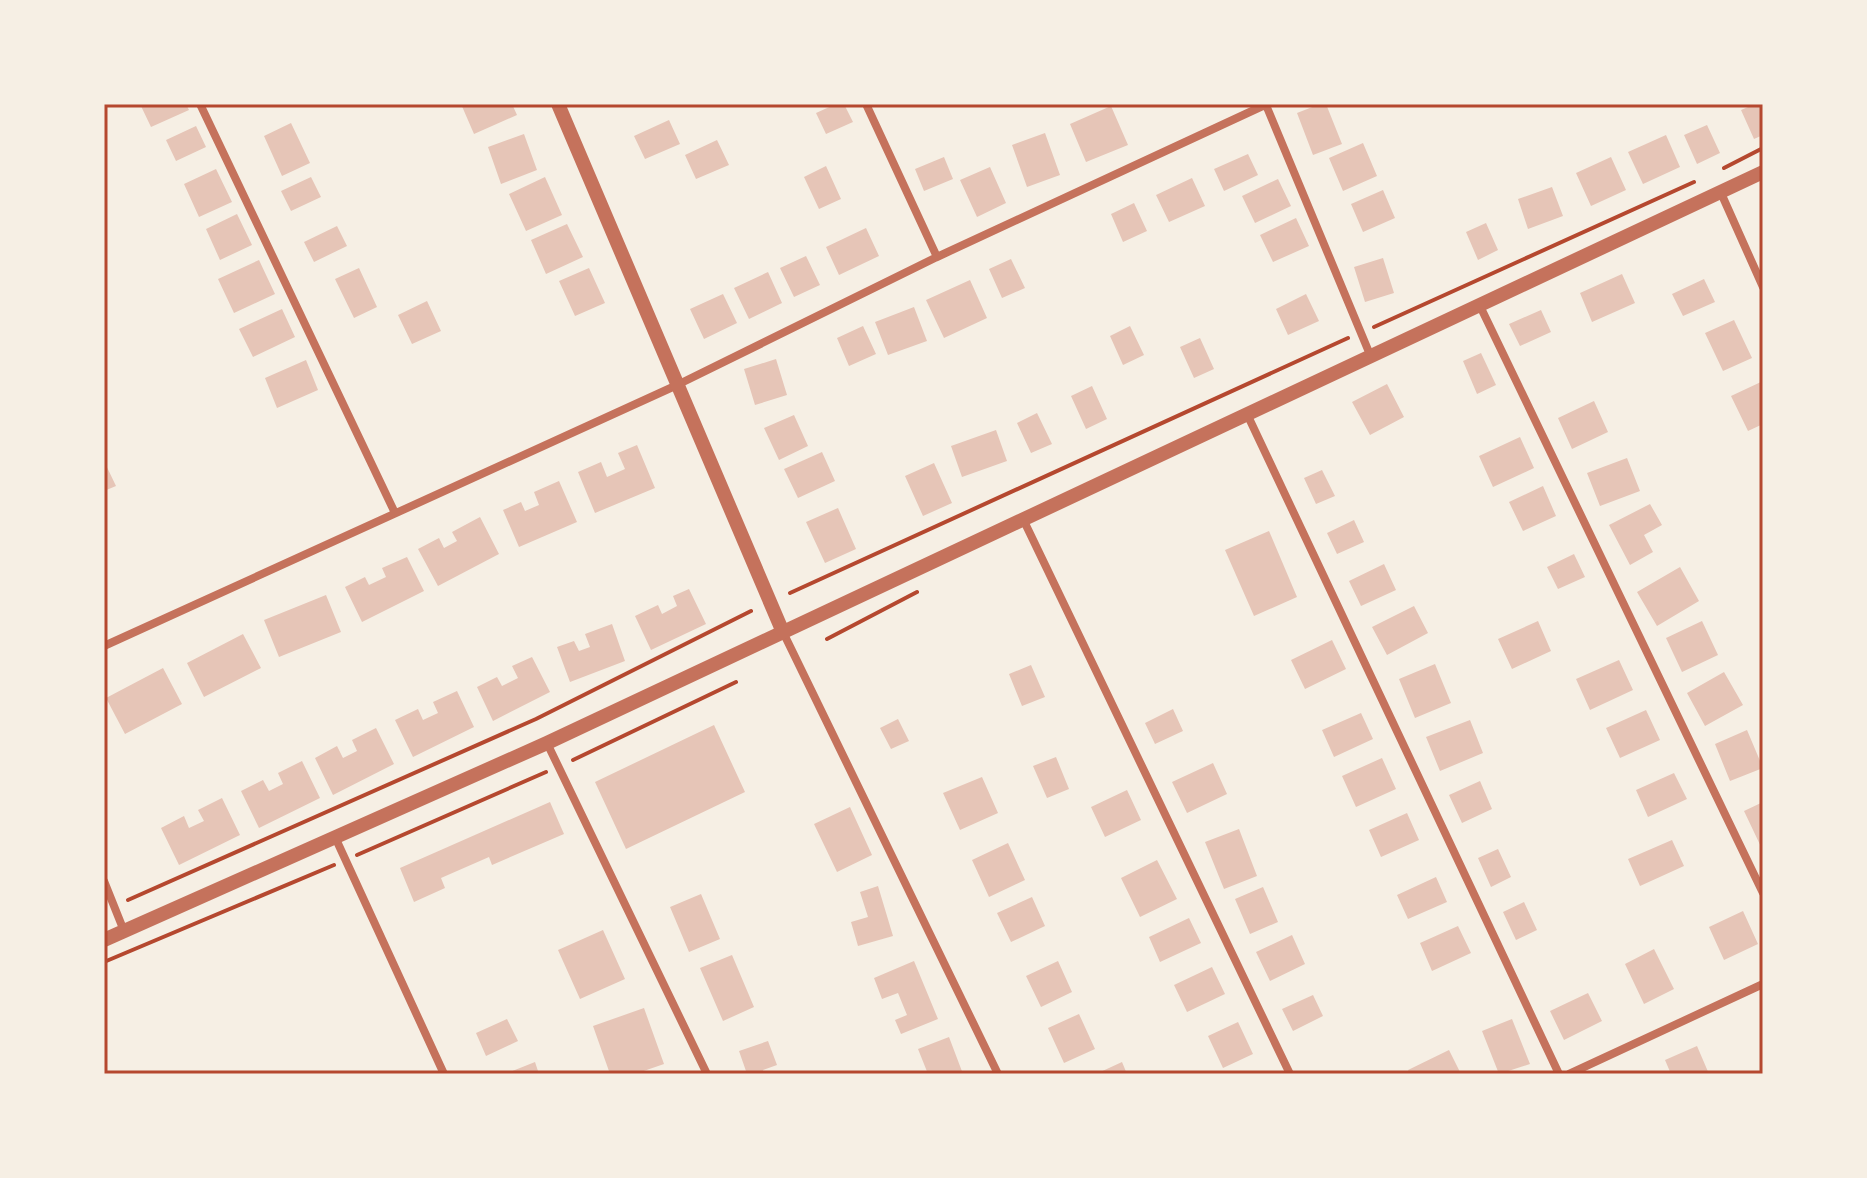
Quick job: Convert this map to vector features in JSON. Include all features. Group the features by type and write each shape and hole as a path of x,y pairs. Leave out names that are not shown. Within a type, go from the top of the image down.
{"street":[{"path":"200,104 395,513"},
{"path":"558,104 675,386 782,630 998,1074"},
{"path":"866,104 937,257"},
{"path":"104,646 675,386 937,257 1266,104 1371,357"},
{"path":"104,940 547,743 1763,172"},
{"path":"1721,193 1763,287"},
{"path":"1480,306 1763,893"},
{"path":"1247,414 1559,1074"},
{"path":"1023,518 1290,1074"},
{"path":"547,743 707,1074"},
{"path":"335,837 444,1074"},
{"path":"104,881 124,931"},
{"path":"1569,1074 1763,984"}],"path":[{"path":"1715,172 1763,148"},
{"path":"790,593 1700,179"},
{"path":"118,905 536,719 751,611"},
{"path":"104,962 559,766 736,682"}],"building":[{"path":"140,104 186,104 189,110 151,127"},
{"path":"461,104 512,104 517,115 474,134"},
{"path":"836,104 844,104 853,122 826,134 816,113"},
{"path":"1326,104 1342,144 1313,155 1297,113"},
{"path":"1763,104 1763,135 1754,139 1741,110"},
{"path":"1111,106 1128,145 1086,162 1070,124"},
{"path":"669,120 680,144 645,159 634,136"},
{"path":"291,123 310,163 282,176 264,136"},
{"path":"1707,125 1720,153 1697,164 1684,135"},
{"path":"196,126 206,147 176,161 166,140"},
{"path":"1045,133 1060,175 1027,187 1012,145"},
{"path":"524,134 537,170 501,184 488,147"},
{"path":"1666,135 1680,167 1643,184 1628,152"},
{"path":"717,140 729,165 696,179 685,155"},
{"path":"1363,143 1377,176 1343,191 1329,158"},
{"path":"1248,154 1258,175 1224,191 1214,169"},
{"path":"944,157 953,179 924,191 915,169"},
{"path":"1611,157 1626,190 1591,206 1576,173"},
{"path":"826,166 841,199 819,209 804,177"},
{"path":"990,167 1006,203 977,217 960,180"},
{"path":"216,169 232,202 199,217 184,184"},
{"path":"311,177 321,197 291,211 281,191"},
{"path":"545,177 562,215 526,231 509,194"},
{"path":"1192,178 1205,206 1169,222 1156,195"},
{"path":"1278,179 1291,206 1255,223 1242,196"},
{"path":"1552,187 1563,216 1528,229 1518,199"},
{"path":"1383,190 1395,218 1363,232 1351,204"},
{"path":"1134,203 1147,231 1123,242 1111,214"},
{"path":"237,214 252,245 220,260 206,229"},
{"path":"1296,218 1309,246 1273,262 1260,235"},
{"path":"1486,223 1498,250 1478,260 1466,232"},
{"path":"567,224 583,257 546,274 531,240"},
{"path":"337,226 347,246 314,262 304,242"},
{"path":"866,228 879,256 839,275 826,247"},
{"path":"806,256 820,285 794,297 780,268"},
{"path":"1383,258 1394,293 1365,302 1354,267"},
{"path":"1011,259 1025,288 1002,298 989,269"},
{"path":"259,260 275,294 234,313 218,279"},
{"path":"359,268 377,307 354,318 335,279"},
{"path":"589,268 605,303 575,316 559,281"},
{"path":"768,272 782,303 749,319 734,288"},
{"path":"1622,274 1635,303 1592,322 1580,293"},
{"path":"1704,279 1715,302 1683,316 1672,294"},
{"path":"970,280 987,318 944,338 926,300"},
{"path":"723,294 737,323 704,339 690,309"},
{"path":"1306,294 1319,321 1288,335 1276,309"},
{"path":"427,301 441,331 412,344 398,315"},
{"path":"914,307 927,341 888,355 875,322"},
{"path":"282,309 295,337 253,357 239,329"},
{"path":"1541,310 1551,332 1520,346 1509,324"},
{"path":"1734,320 1752,358 1723,371 1705,333"},
{"path":"863,326 876,354 849,366 837,338"},
{"path":"1130,326 1144,355 1123,365 1110,336"},
{"path":"1200,338 1214,369 1194,378 1180,347"},
{"path":"1481,353 1496,385 1477,394 1463,361"},
{"path":"776,359 787,395 755,405 744,369"},
{"path":"306,360 318,390 277,408 265,378"},
{"path":"1763,381 1763,424 1748,431 1731,396"},
{"path":"1387,384 1404,417 1370,435 1352,402"},
{"path":"1092,386 1107,419 1086,429 1071,396"},
{"path":"1594,401 1608,432 1572,449 1558,418"},
{"path":"1037,413 1052,444 1031,453 1017,423"},
{"path":"794,415 808,446 779,460 764,428"},
{"path":"996,430 1007,461 962,477 951,446"},
{"path":"1520,437 1534,468 1493,487 1479,456"},
{"path":"637,445 655,488 595,513 578,472 601,462 607,477 625,469 618,453"},
{"path":"822,452 835,481 798,498 784,469"},
{"path":"1627,458 1640,491 1600,506 1587,473"},
{"path":"104,461 116,486 104,491"},
{"path":"934,463 952,503 923,516 905,476"},
{"path":"1322,470 1335,496 1316,504 1304,478"},
{"path":"559,481 577,522 519,547 503,510 521,502 525,511 539,505 534,492"},
{"path":"1543,486 1556,516 1523,531 1509,502"},
{"path":"1650,504 1662,525 1644,535 1653,552 1630,565 1609,525"},
{"path":"838,508 856,549 825,563 806,522"},
{"path":"480,517 499,554 438,586 418,549 439,538 444,548 457,541 452,532"},
{"path":"1354,520 1364,542 1337,554 1327,533"},
{"path":"1269,531 1297,597 1254,616 1225,550"},
{"path":"1574,554 1585,577 1558,589 1547,567"},
{"path":"407,557 424,591 362,622 345,587 365,577 369,585 386,577 382,568"},
{"path":"1384,564 1396,590 1361,606 1349,581"},
{"path":"1680,567 1699,601 1657,626 1637,592"},
{"path":"689,589 706,624 651,650 635,616 658,605 662,614 677,606 673,596"},
{"path":"326,595 341,632 279,657 264,620"},
{"path":"1414,606 1428,633 1387,655 1372,627"},
{"path":"1538,621 1551,651 1512,669 1498,639"},
{"path":"1702,621 1718,655 1682,672 1666,638"},
{"path":"612,624 625,661 570,682 557,647 574,641 579,651 590,647 585,634"},
{"path":"243,634 261,668 204,697 187,663"},
{"path":"1332,640 1346,669 1305,689 1291,660"},
{"path":"532,657 550,692 493,721 477,687 497,677 502,686 518,678 512,666"},
{"path":"1619,660 1633,690 1590,710 1576,679"},
{"path":"1435,664 1451,703 1415,718 1399,679"},
{"path":"1031,665 1045,697 1022,706 1009,674"},
{"path":"163,668 182,704 125,734 106,698"},
{"path":"1724,672 1743,705 1705,726 1687,693"},
{"path":"457,691 474,727 413,757 395,720 418,709 423,720 438,713 433,702"},
{"path":"1173,709 1183,731 1155,744 1145,723"},
{"path":"1646,710 1660,740 1620,758 1606,728"},
{"path":"1361,713 1373,739 1334,757 1322,730"},
{"path":"898,719 909,741 891,749 880,728"},
{"path":"1470,720 1483,753 1440,771 1426,737"},
{"path":"714,725 745,792 626,849 595,782"},
{"path":"376,728 394,764 333,795 315,758 337,746 343,758 357,751 352,740"},
{"path":"1747,730 1763,768 1730,781 1715,744"},
{"path":"1056,757 1069,789 1047,798 1033,766"},
{"path":"1382,758 1396,789 1356,807 1342,776"},
{"path":"302,761 320,798 259,828 241,791 263,780 269,791 283,784 278,773"},
{"path":"1213,763 1227,794 1187,813 1172,782"},
{"path":"1674,773 1687,799 1648,817 1636,790"},
{"path":"982,777 998,813 960,830 943,793"},
{"path":"1480,781 1492,809 1462,823 1449,795"},
{"path":"1127,790 1141,820 1105,837 1091,807"},
{"path":"222,798 240,835 179,865 161,828 184,816 189,828 204,821 198,810"},
{"path":"550,802 564,834 492,865 489,857 441,878 445,888 414,902 400,868"},
{"path":"1763,802 1763,851 1744,811"},
{"path":"850,807 872,855 837,872 814,824"},
{"path":"1407,813 1419,840 1381,857 1369,830"},
{"path":"1239,829 1257,876 1224,889 1205,842"},
{"path":"1672,840 1684,866 1640,886 1628,859"},
{"path":"1008,843 1025,880 989,897 972,860"},
{"path":"1498,849 1511,877 1491,887 1478,858"},
{"path":"1157,860 1177,899 1140,917 1121,878"},
{"path":"1436,877 1447,902 1408,919 1397,895"},
{"path":"878,886 893,936 858,946 851,922 868,917 860,892"},
{"path":"1263,887 1278,922 1250,934 1235,899"},
{"path":"701,894 720,939 689,952 670,907"},
{"path":"1032,897 1045,926 1011,942 997,913"},
{"path":"1524,902 1537,930 1516,940 1503,912"},
{"path":"1743,911 1758,944 1724,960 1709,927"},
{"path":"1189,918 1201,943 1160,962 1149,937"},
{"path":"1458,926 1471,953 1432,971 1420,943"},
{"path":"603,930 625,979 580,999 558,950"},
{"path":"1292,935 1305,964 1270,981 1256,952"},
{"path":"1654,949 1674,989 1644,1004 1625,964"},
{"path":"732,955 754,1007 723,1021 700,968"},
{"path":"914,961 938,1019 901,1034 895,1020 907,1015 898,993 882,999 874,978"},
{"path":"1058,961 1072,992 1041,1007 1026,976"},
{"path":"1212,967 1225,994 1187,1012 1174,985"},
{"path":"1588,993 1602,1021 1564,1040 1550,1011"},
{"path":"1313,995 1323,1016 1293,1031 1282,1009"},
{"path":"644,1008 664,1064 635,1074 610,1074 593,1026"},
{"path":"1079,1014 1095,1049 1064,1063 1048,1028"},
{"path":"507,1019 518,1041 486,1056 476,1033"},
{"path":"1512,1019 1530,1064 1499,1074 1482,1031"},
{"path":"1238,1022 1253,1054 1223,1068 1208,1036"},
{"path":"949,1037 963,1074 928,1074 918,1049"},
{"path":"768,1041 777,1065 763,1070 764,1074 747,1074 739,1051"},
{"path":"1697,1046 1709,1074 1671,1074 1665,1060"},
{"path":"1449,1050 1461,1074 1410,1074 1408,1070"},
{"path":"535,1062 539,1074 505,1074"},
{"path":"1122,1062 1127,1074 1096,1074"}]}
